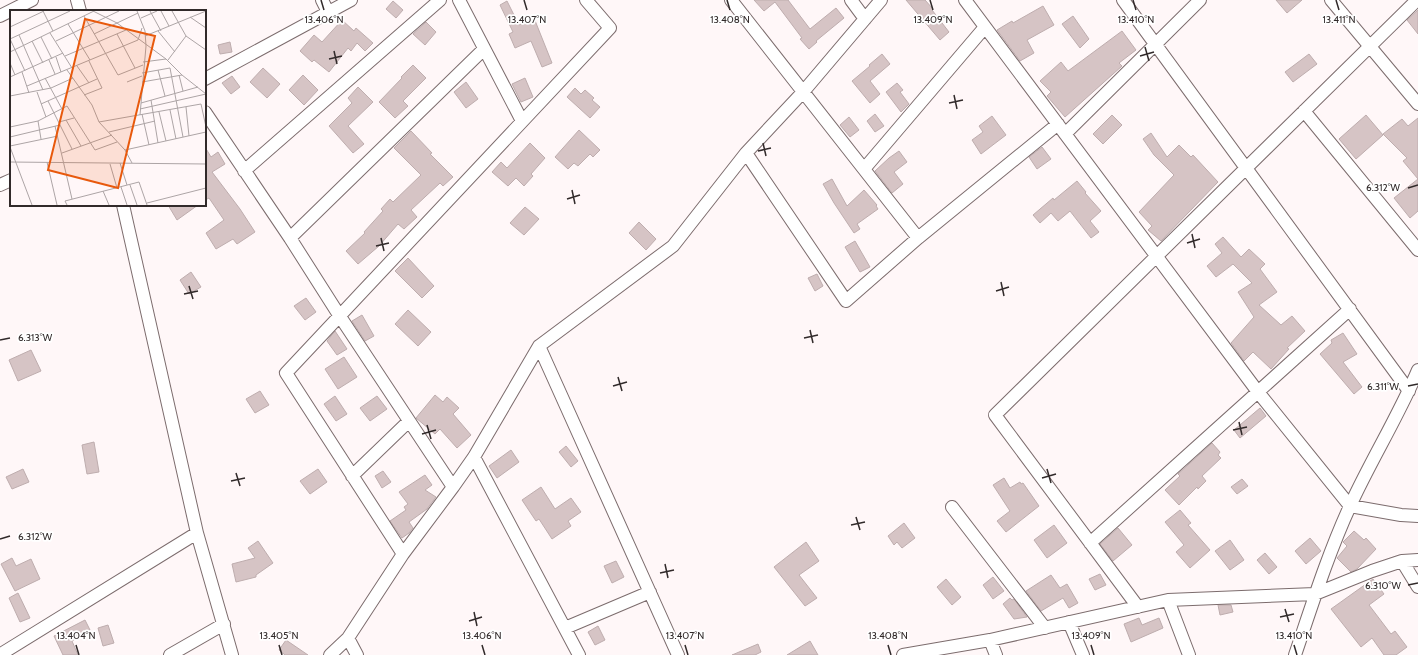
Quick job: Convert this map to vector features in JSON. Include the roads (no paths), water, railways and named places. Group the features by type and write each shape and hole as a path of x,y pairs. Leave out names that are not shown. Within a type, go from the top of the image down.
{"street":[{"path":"12,10 32,0"},
{"path":"77,0 80,10"},
{"path":"322,0 328,12"},
{"path":"206,78 351,0"},
{"path":"244,171 426,5 440,0"},
{"path":"459,0 522,121"},
{"path":"403,554 286,373 610,28 586,0"},
{"path":"732,0 918,238"},
{"path":"851,0 865,19"},
{"path":"330,655 348,638 403,554 474,458 538,346 673,246 746,153 803,92 882,0"},
{"path":"965,0 1258,392 1350,506 1401,515 1418,516"},
{"path":"1123,0 1409,391"},
{"path":"1066,134 1200,0"},
{"path":"1331,0 1418,104"},
{"path":"1138,607 995,415 1417,0"},
{"path":"0,16 10,11"},
{"path":"864,169 985,27"},
{"path":"290,238 484,49"},
{"path":"1304,111 1418,250"},
{"path":"206,114 290,238 453,487"},
{"path":"746,153 846,301 918,238 1058,124"},
{"path":"0,185 10,180"},
{"path":"123,206 197,533 232,655"},
{"path":"1090,543 1350,309"},
{"path":"538,346 678,655"},
{"path":"1295,655 1315,594 1350,506 1409,391 1418,370"},
{"path":"352,476 409,421"},
{"path":"474,458 579,655"},
{"path":"952,507 1045,628"},
{"path":"1,653 197,533"},
{"path":"903,655 990,640 1168,600 1315,594 1372,571 1402,561 1418,560"},
{"path":"1402,561 1418,587"},
{"path":"565,628 650,592"},
{"path":"1168,600 1189,655"},
{"path":"1069,622 1083,655"},
{"path":"170,655 224,624"},
{"path":"348,638 357,655"},
{"path":"990,640 996,655"}]}
